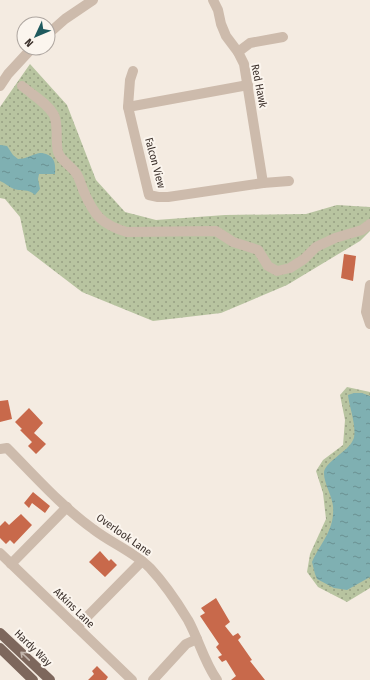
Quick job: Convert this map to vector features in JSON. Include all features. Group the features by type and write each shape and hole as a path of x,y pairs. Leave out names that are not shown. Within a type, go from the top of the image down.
{"main road":[{"name":"Hardy Way","path":"0,633 50,680"},
{"name":"Hardy Way","path":"0,648 33,680"}],"street":[{"path":"56,27 65,19 94,0"},
{"name":"Red Hawk","path":"213,0 218,10 221,24 226,36 238,52 244,64 263,183"},
{"path":"238,52 250,43 283,37"},
{"path":"0,86 8,74 25,56"},
{"name":"Falcon View","path":"133,71 130,80 128,107 149,195 168,197 263,183 289,181"},
{"path":"128,107 248,85"},
{"path":"22,86 42,101 53,114 57,124 58,152 62,160 76,173 81,181 83,191 95,215 116,229 126,232 216,231 233,242 258,250 268,266 277,271 290,268 304,259 316,247 335,238 362,230 370,224"},
{"path":"370,286 366,312 370,324"},
{"name":"Overlook Lane","path":"3,448 93,530 142,561 150,568 167,588 188,620 210,670 217,680"},
{"path":"11,564 67,507"},
{"name":"Atkins Lane","path":"0,553 132,680"},
{"path":"76,627 142,561"},
{"path":"153,680 186,644 197,639"}],"green space":[{"path":"30,64 67,105 96,180 125,212 156,220 225,215 306,214 337,205 370,207 370,231 360,241 287,285 221,313 153,321 82,292 27,250 20,217 5,199 0,198 0,107"},
{"path":"347,387 370,392 370,588 347,602 318,587 307,572 310,554 326,519 323,493 316,471 323,460 343,445 345,420 340,395"}],"water":[{"path":"0,145 7,146 13,155 18,159 39,153 52,157 55,166 55,174 39,174 38,179 40,189 35,195 27,191 12,188 0,181"},
{"path":"362,393 370,396 370,577 347,590 334,588 317,579 312,562 327,536 332,522 333,506 324,477 325,469 346,449 353,440 354,436 354,424 348,395"}],"building":[{"path":"344,254 356,256 353,281 341,278"},
{"path":"8,400 12,419 0,422 0,401"},
{"path":"29,408 43,423 34,433 46,444 36,454 28,446 32,442 20,430 22,429 15,422"},
{"path":"33,492 50,506 45,513 32,503 29,508 24,503"},
{"path":"21,514 32,525 14,544 10,540 6,544 0,538 0,526 5,521 9,525"},
{"path":"100,551 109,561 111,559 117,565 105,577 89,562"},
{"path":"216,598 230,622 225,626 233,636 238,633 241,637 238,640 252,660 250,661 265,680 231,680 236,676 226,660 222,662 218,657 222,655 216,647 219,644 200,616 205,613 201,608"},
{"path":"97,666 108,677 106,680 88,680 94,674 92,671"}]}
